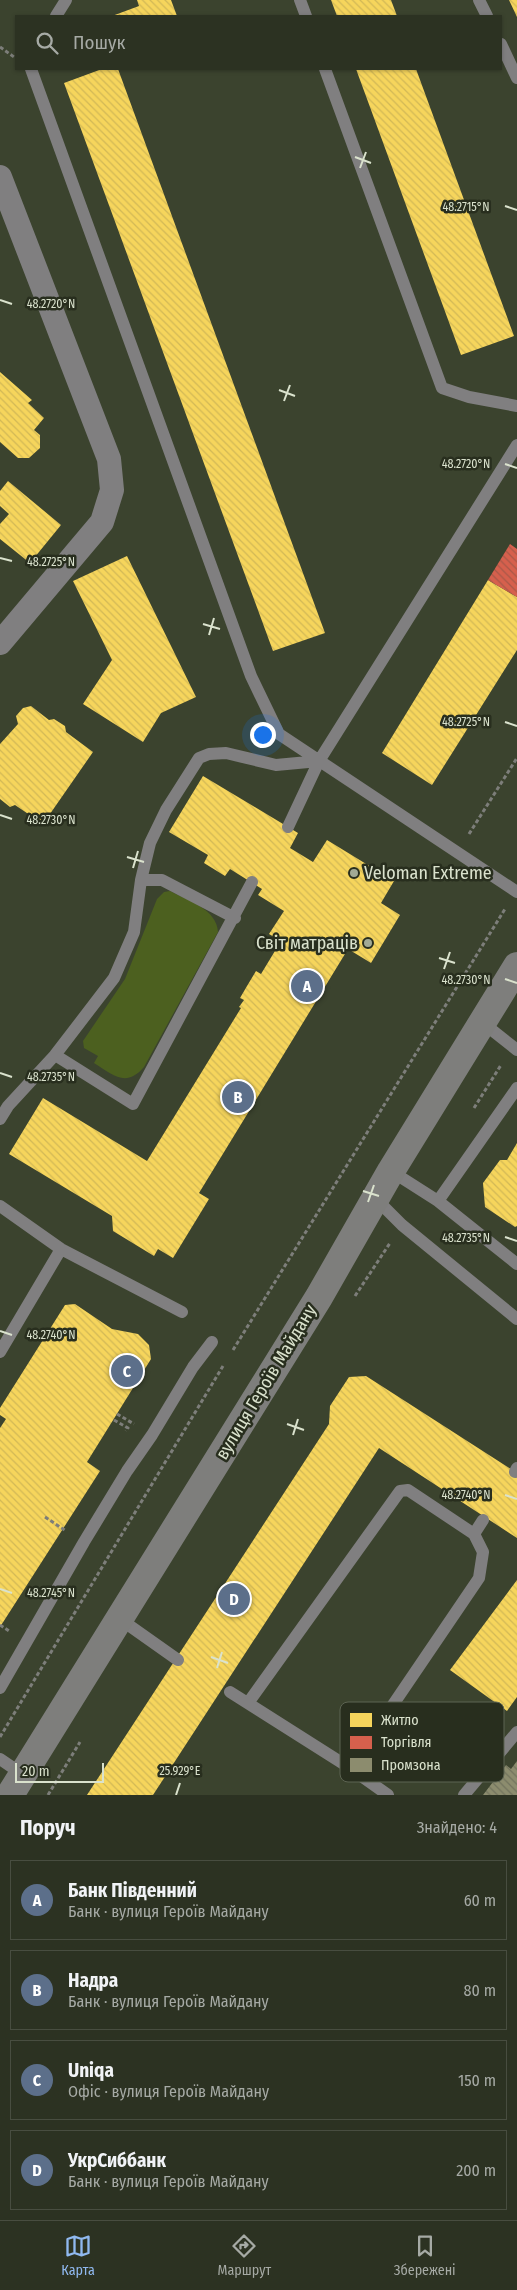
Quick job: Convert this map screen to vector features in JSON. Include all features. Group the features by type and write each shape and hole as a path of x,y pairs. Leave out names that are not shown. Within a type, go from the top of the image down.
{"main road":[{"name":"вулиця Героїв Майдану","path":"16,1785 319,1297 391,1171 483,1023 514,978"}],"street":[{"path":"0,177 109,460 112,490 102,522 0,643"}],"lane":[{"path":"57,15 66,0"},
{"path":"300,0 306,15"},
{"path":"479,0 486,15"},
{"path":"502,46 517,78"},
{"path":"31,70 251,676 279,734 516,891"},
{"path":"325,70 442,388 469,397 517,406"},
{"path":"288,827 319,761 517,444"},
{"path":"0,1119 8,1106 55,1055 114,978 134,932 141,880 150,843 166,810 199,758 209,754 226,753 276,765 319,761"},
{"path":"141,880 162,880 234,918"},
{"path":"55,1055 133,1104 252,882"},
{"path":"483,1023 517,1050"},
{"path":"438,1201 517,1088"},
{"path":"391,1171 438,1201 517,1264"},
{"path":"375,1198 402,1225 517,1319"},
{"path":"0,1206 61,1249 182,1312"},
{"path":"0,1352 61,1249"},
{"path":"0,1688 122,1479 152,1435 193,1367 212,1342"},
{"path":"248,1703 400,1491 408,1490 474,1534 483,1552 479,1578 395,1702"},
{"path":"474,1534 483,1520"},
{"path":"120,1620 178,1660"},
{"path":"230,1692 340,1762"},
{"path":"504,1747 517,1732"},
{"path":"0,1759 16,1785"},
{"path":"370,1782 388,1795"},
{"path":"464,1795 475,1782"}],"path":[{"path":"0,48 15,57"},
{"path":"456,853 517,758"},
{"path":"231,1354 516,891"},
{"path":"0,1737 226,1362"},
{"path":"117,1414 137,1426"},
{"path":"45,1516 63,1529"},
{"path":"0,1626 10,1632"}],"green space":[{"path":"170,891 207,911 216,924 218,932 144,1067 131,1077 119,1077 107,1072 94,1063 98,1056 84,1048 83,1041 125,979 157,899 164,892"}],"building: Житло":[{"path":"137,0 171,0 177,15 115,15 139,6"},
{"path":"331,0 391,0 397,15 337,15"},
{"path":"509,0 517,0 517,17"},
{"path":"99,70 118,70 325,633 273,651 64,83"},
{"path":"356,70 416,70 514,336 461,355"},
{"path":"0,372 32,400 28,403 44,418 34,430 40,435 40,448 29,458 18,458 0,442"},
{"path":"8,481 61,525 30,563 0,539 0,524 9,514 0,506 0,491"},
{"path":"127,556 196,697 161,713 143,742 83,704 112,660 73,581"},
{"path":"488,580 517,597 517,650 432,785 382,753"},
{"path":"31,706 49,720 54,719 65,726 66,732 93,752 43,824 15,805 10,807 0,799 0,744 18,724 16,716 23,708"},
{"path":"203,776 298,833 290,848 313,862 327,840 394,881 381,903 400,915 371,963 348,949 199,1193 209,1199 173,1258 158,1249 154,1256 113,1231 112,1216 9,1154 43,1098 147,1161 241,1008 239,1007 244,1000 240,998 256,971 261,974 281,941 269,934 284,911 258,895 262,889 230,869 225,876 204,863 208,855 169,832"},
{"path":"517,1143 517,1226 515,1227 485,1207 483,1183 500,1160 507,1160"},
{"path":"75,1304 112,1329 138,1334 149,1345 151,1359 87,1462 100,1471 0,1627 0,1428 6,1419 0,1415 0,1408 65,1305"},
{"path":"366,1376 517,1473 517,1538 379,1448 153,1795 87,1795 329,1424 330,1406 349,1377"},
{"path":"517,1580 517,1697 507,1711 504,1709 504,1702 494,1702 450,1670"}],"building: Торгівля":[{"path":"510,544 517,549 517,597 488,580"}],"building: Промзона":[{"path":"517,1761 517,1795 483,1795 493,1782 504,1782 504,1768 506,1765 511,1769"}],"place":[{"name":"Veloman Extreme","path":"354,873"},
{"name":"Світ матраців","path":"368,943"},
{"name":"Банк Південний","path":"307,986"},
{"name":"Надра","path":"238,1097"},
{"name":"Uniqa","path":"127,1371"},
{"name":"УкрСиббанк","path":"234,1599"}]}
